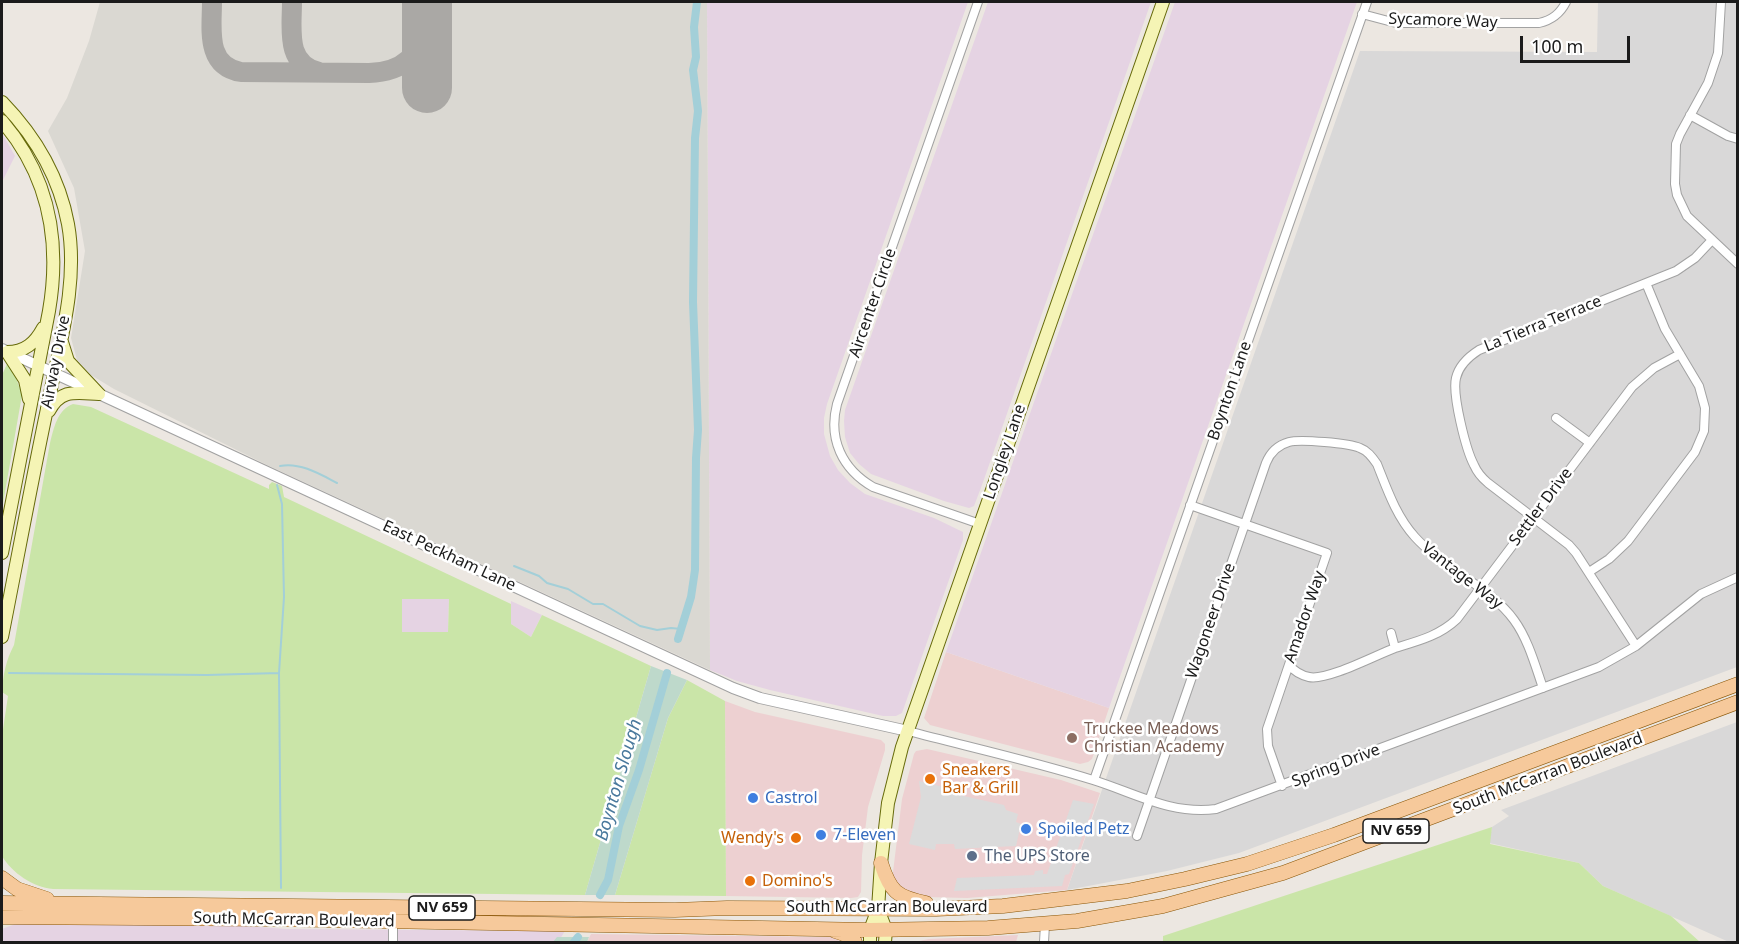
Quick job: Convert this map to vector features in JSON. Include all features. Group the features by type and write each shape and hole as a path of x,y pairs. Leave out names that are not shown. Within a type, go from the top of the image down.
{"main road":[{"name":"Longley Lane","path":"870,936 878,909 888,803 908,731 1163,2"},
{"name":"Airway Drive","path":"2,102 23,126 44,157 63,200 72,265 54,373 2,637"},
{"path":"2,121 20,144 43,195 50,218 54,253 53,288 28,419"},
{"path":"4,351 20,351 29,346 39,336 48,318"},
{"path":"61,335 68,361 99,394"},
{"path":"4,351 27,384 28,419"},
{"path":"44,420 52,405 63,394 99,394"},
{"name":"Airway Drive","path":"2,553 28,419"},
{"name":"South McCarran Boulevard","path":"2,903 878,909 960,908 1127,891 1247,864 1334,835 1737,684"},
{"name":"South McCarran Boulevard","path":"5,918 393,921 827,929 870,936 1045,924 1117,915 1163,906 1283,873 1737,702"},
{"path":"881,862 887,882 901,897 960,908"},
{"path":"2,878 28,894 69,904"},
{"path":"393,921 408,914 486,915 529,908"},
{"name":"Longley Lane","path":"878,909 885,936"},
{"path":"827,929 844,934 855,942"},
{"path":"906,942 927,934 952,930"}],"street":[{"name":"Aircenter Circle","path":"978,2 837,404 834,427 842,458 864,482 980,524"},
{"name":"Boynton Lane","path":"1094,780 1367,2"},
{"name":"Sycamore Way","path":"1362,14 1396,23 1539,23 1558,14 1566,2"},
{"path":"1721,2 1720,37 1714,69 1676,144 1675,184 1677,195 1687,216 1737,264"},
{"path":"1690,115 1737,139"},
{"name":"La Tierra Terrace","path":"1636,646 1569,545 1488,483 1474,465 1469,455 1456,397 1456,378 1465,361 1479,350 1686,266 1712,240"},
{"path":"1589,573 1609,559 1628,541 1695,452 1706,420 1703,397 1665,329 1646,283"},
{"name":"East Peckham Lane","path":"4,351 733,688 760,698 908,731"},
{"name":"Settler Drive","path":"1289,664 1302,675 1324,677 1395,648 1431,637 1449,627 1642,377 1660,364 1680,354"},
{"path":"1556,418 1590,443"},
{"name":"Vantage Way","path":"1279,446 1297,441 1351,445 1366,451 1377,464 1406,527 1425,547 1500,604 1515,621 1522,632 1543,688"},
{"name":"Wagoneer Drive","path":"1137,836 1266,463 1279,446"},
{"name":"Amador Way","path":"1190,506 1327,553 1269,723 1267,737 1282,786"},
{"name":"Spring Drive","path":"908,731 1094,780 1175,809 1202,811 1229,806 1599,667 1636,646 1701,594 1737,577"},
{"path":"1391,633 1395,648"},
{"path":"393,921 393,942"},
{"path":"1044,942 1045,924"}],"shaded area":[{"path":"100,2 707,2 710,670 267,465 114,389 91,375 77,360 71,338 85,251 74,188 48,131 67,98 89,41"},
{"path":"707,2 968,2 824,418 824,434 830,456 838,470 850,483 865,494 934,518 963,532 963,540 902,713 896,716 883,716 770,690 737,681 710,670"},
{"path":"988,2 1151,2 982,485 974,506 969,508 871,474 850,453 845,437 844,421 845,410"},
{"path":"1175,2 1357,2 1109,708 946,652"},
{"path":"1598,2 1737,2 1737,667 1239,853 1167,871 1067,890 1360,51 1597,52"},
{"path":"2,133 15,156 2,182"},
{"path":"401,599 449,599 448,632 401,632"},
{"path":"511,601 542,615 531,637 511,624"},
{"path":"946,652 1109,708 1092,759 1080,764 930,725 924,718"},
{"path":"725,701 755,712 881,740 885,744 868,807 862,855 861,892 858,897 726,896"},
{"path":"1737,722 1737,942 1729,942 1603,886 1579,863 1489,843 1492,827 1509,816 1501,810"},
{"path":"927,749 1061,780 1100,793 1067,890 967,898 926,897 900,889 893,879 893,872 902,799 914,754 916,751"},
{"path":"919,781 960,791 959,795 1004,805 1006,810 1018,814 1016,822 1021,824 1016,846 955,849 954,844 936,844 935,850 909,844 921,797"},
{"path":"1073,800 1094,804 1069,874 1065,875 1062,886 954,891 957,878 1034,875 1035,871 1043,870 1043,874 1047,874"},
{"path":"18,923 232,925 286,929 565,931 558,942 2,942 2,929"},
{"path":"591,934 831,937 843,942 587,942"},
{"path":"1018,935 1016,942 914,942 929,939"}],"green space":[{"path":"7,364 14,372 22,395 2,509 2,375"},
{"path":"73,404 91,407 269,489 272,482 282,486 284,497 511,604 511,624 531,637 542,615 651,666 585,895 53,889 31,882 11,868 2,856 2,736 8,696 2,692 3,680 14,645 50,443 57,420","holes":["402,599 449,599 448,632 402,632"]},
{"path":"651,666 687,680 668,718 615,895 585,895"},
{"path":"687,680 725,701 726,896 615,895 668,718"},
{"path":"1492,827 1490,844 1579,863 1603,886 1671,916 1700,942 1163,942 1163,936"},
{"path":"557,937 589,937 587,942 553,942"}],"waterway":[{"path":"678,639 691,597 695,570 698,430 693,302 695,138 698,111 693,70 696,57 694,27 697,2"},
{"path":"280,466 302,467 337,483"},
{"path":"277,485 282,504 284,597 279,673 281,888"},
{"path":"514,566 539,576 547,583 568,589 593,604 603,604 640,626 657,630 681,629"},
{"path":"9,673 207,675 279,673"},
{"name":"Boynton Slough","path":"600,895 608,880 619,826 639,770 667,673"},
{"name":"Boynton Slough","path":"574,942 578,937"}],"taxiway":[{"path":"212,2 212,34 216,54 229,68 241,72 381,72 408,60 419,44 426,22"},
{"path":"292,2 292,34 296,53 300,61 308,68 319,72"}],"runway":[{"path":"427,2 427,88"}],"place":[{"name":"Truckee Meadows Christian Academy","path":"1072,738"},
{"name":"Sneakers Bar & Grill","path":"930,779"},
{"name":"Castrol","path":"753,798"},
{"name":"Spoiled Petz","path":"1026,829"},
{"name":"7-Eleven","path":"821,835"},
{"name":"Wendy's","path":"796,838"},
{"name":"The UPS Store","path":"972,856"},
{"name":"Domino's","path":"750,881"}]}
